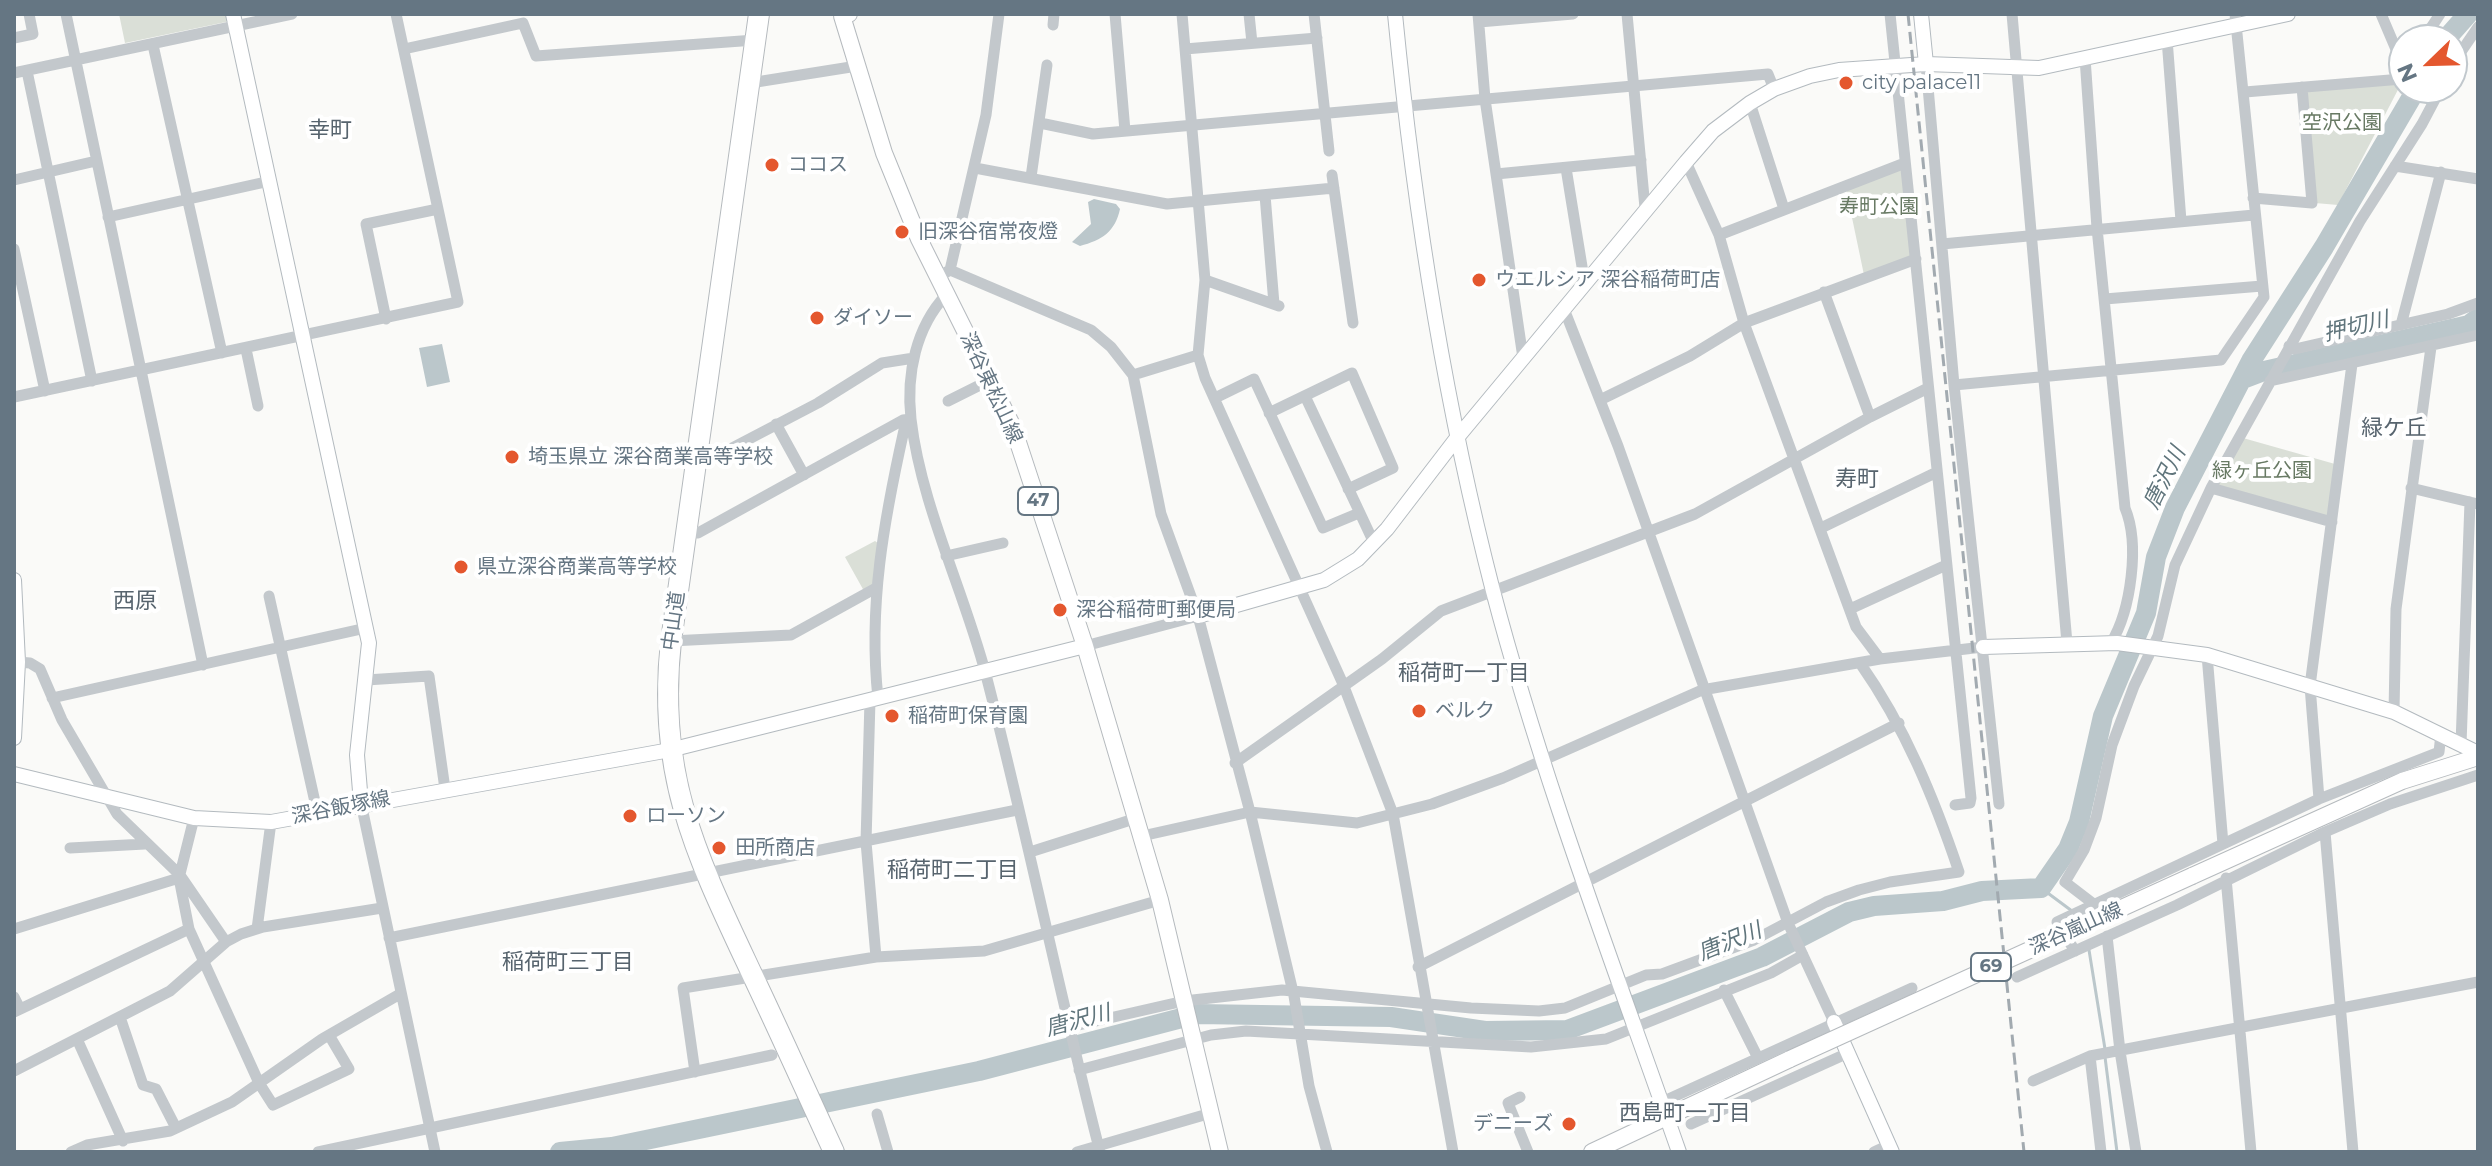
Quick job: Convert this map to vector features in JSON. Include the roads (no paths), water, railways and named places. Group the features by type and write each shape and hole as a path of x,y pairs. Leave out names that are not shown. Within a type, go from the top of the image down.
{"highway":[{"name":"中山道","path":"759,14 671,641 667,695 670,750 683,814 705,874 834,1152"}],"main road":[{"name":"深谷東松山線","path":"844,15 884,153 944,274 946,295 1013,427 1085,646 1137,818 1185,1003"},
{"name":"深谷嵐山線","path":"1592,1152 1664,1110 1790,1059 2402,781 2478,755"},
{"name":"47","path":"1185,1003 1220,1152"}],"street":[{"path":"14,38 33,34 29,14"},
{"path":"66,14 203,665"},
{"path":"92,381 48,172 20,72 153,45 234,21 292,14"},
{"path":"14,397 458,302 396,14"},
{"path":"999,14 975,168 944,274 1091,330 1111,347 1133,375 1161,514 1198,616 1250,812 1294,994 1309,1086 1327,1152"},
{"path":"1115,14 1125,131"},
{"path":"1182,14 1205,280 1198,355 1343,684 1393,814 1453,1152"},
{"path":"1249,14 1252,43"},
{"path":"1314,14 1329,151"},
{"path":"1395,14 1431,306 1456,439 1494,593 1544,762 1679,1152"},
{"path":"1523,358 1485,99 1478,18 1573,14"},
{"path":"1627,14 1645,208"},
{"path":"1890,14 1944,566 1971,798 1970,803 1955,805"},
{"path":"1921,14 1954,385 1999,804"},
{"path":"2012,14 2067,643"},
{"path":"1085,646 1299,589 1342,571 1374,543 1645,208 1713,131 1774,89 1839,70 1926,64 2039,68 2236,20 2288,14"},
{"path":"1954,385 2221,360 2264,297 2236,20"},
{"path":"234,21 366,628 369,653 357,755 361,803 435,1152"},
{"path":"404,49 523,23 536,56 755,40"},
{"path":"1185,49 1317,38"},
{"path":"2167,39 2181,221"},
{"path":"153,45 222,353"},
{"path":"2085,58 2097,228 2125,508 2133,542 2131,576 2114,643"},
{"path":"1031,177 1047,65"},
{"path":"750,83 857,66"},
{"path":"1040,123 1093,134 1768,74 1774,89"},
{"path":"2245,92 2388,78"},
{"path":"2253,198 2312,203 2302,87"},
{"path":"1750,103 1784,209"},
{"path":"2095,905 2065,882 2084,850 2096,818 2112,745 2148,645 2158,636 2175,565 2211,488 2289,346 2432,104"},
{"path":"1496,174 1641,160"},
{"path":"14,180 96,161"},
{"path":"1686,162 1719,235 1744,323 1856,627 1880,659"},
{"path":"1719,235 1905,163"},
{"path":"2395,166 2478,179"},
{"path":"975,168 1167,204 1265,195 1333,182 1353,323"},
{"path":"1566,168 1585,285"},
{"path":"2401,325 2441,172"},
{"path":"108,217 270,181"},
{"path":"1205,280 1276,305 1265,195"},
{"path":"386,319 366,224 438,209"},
{"path":"1942,244 2031,233 2254,215"},
{"path":"14,249 45,391"},
{"path":"1600,400 1690,356 1744,323 1916,259"},
{"path":"2105,299 2262,286"},
{"path":"1824,292 1870,417"},
{"path":"946,295 924,322 914,358 911,419 946,556 985,672 1099,1149"},
{"path":"2289,346 2295,349 2401,325 2478,303"},
{"path":"1564,309 1600,400 1742,802 1789,925 1890,1149 1874,1152"},
{"path":"2272,377 2352,364 2478,335"},
{"path":"2394,712 2396,611 2431,347"},
{"path":"246,349 258,406"},
{"path":"1133,375 1198,355"},
{"path":"697,458 709,460 882,363 914,358"},
{"path":"2319,799 2310,686 2352,364"},
{"path":"1269,413 1352,373 1393,468 1348,489"},
{"path":"1215,398 1254,379 1323,528 1359,513"},
{"path":"948,401 990,380"},
{"path":"1235,763 1382,659 1441,611 1494,593 1714,505 1928,388"},
{"path":"1305,396 1374,543"},
{"path":"687,532 698,533 911,419"},
{"path":"876,957 866,842 876,588 881,535 904,430 911,419"},
{"path":"776,424 804,475"},
{"path":"1821,528 1937,472"},
{"path":"2211,488 2332,522"},
{"path":"2411,488 2474,503 2461,744"},
{"path":"946,556 1003,543"},
{"path":"1850,609 1944,566"},
{"path":"14,580 18,662 14,738"},
{"path":"671,641 791,635 876,588"},
{"path":"269,596 317,811"},
{"path":"52,698 366,628"},
{"path":"1142,836 1250,812 1357,823 1467,792 1544,762 1702,690 1880,659 1983,647 2114,643 2207,655 2394,712 2478,755"},
{"name":"深谷飯塚線","path":"14,774 194,818 271,822 361,803 670,750 1085,646"},
{"path":"2207,655 2223,844"},
{"path":"18,662 30,663 40,669 52,698 105,795 145,844 179,877 226,942"},
{"path":"1070,1029 1245,991 1539,1011 1575,1006 1754,940 1859,890 1959,872 1937,806 1899,723 1860,663"},
{"path":"366,680 429,676 445,789"},
{"path":"1418,967 1899,723"},
{"path":"2075,951 2057,922 2319,799 2439,752 2441,734"},
{"path":"2017,977 2177,905 2226,878 2325,832 2390,804 2478,775"},
{"path":"389,938 1017,810"},
{"path":"194,818 179,877 189,929 259,1083 273,1105 349,1069 329,1035"},
{"path":"1030,852 1137,818"},
{"path":"257,929 271,822"},
{"path":"2325,832 2353,1152"},
{"path":"70,848 145,844"},
{"path":"2169,869 2177,905"},
{"path":"14,929 179,877"},
{"path":"2226,878 2251,1152"},
{"path":"695,1072 683,988 876,957 984,951 1160,900"},
{"path":"14,1071 170,991 226,942 257,929 382,908"},
{"path":"14,997 17,1011 189,929"},
{"path":"2107,936 2120,1051 2136,1152"},
{"path":"1079,1068 1193,1038 1246,1031 1555,1046 1606,1039 1771,973 1802,953"},
{"path":"2033,1081 2091,1056 2478,982"},
{"path":"1664,1110 1758,1058 1912,988"},
{"path":"1724,990 1758,1058"},
{"path":"71,1152 87,1145 123,1141 176,1128 232,1102 329,1035 400,994"},
{"path":"120,1017 143,1085 156,1089 176,1128"},
{"path":"77,1039 123,1141"},
{"path":"1691,1124 1848,1053"},
{"path":"318,1152 772,1055"},
{"path":"2091,1056 2101,1152"},
{"path":"1520,1097 1508,1103 1528,1152"},
{"path":"1077,1152 1099,1149 1211,1113"},
{"path":"877,1114 888,1152"}],"waterway":[{"name":"唐沢川","path":"2459,24 2468,14"},
{"name":"唐沢川","path":"560,1152 612,1147 979,1071 1197,1014 1391,1017 1485,1031 1567,1030 1762,957 1849,912 1874,906 1943,901 1982,891 2041,888 2068,849 2079,822 2103,716 2146,613 2156,557 2175,508 2251,361 2324,247 2408,104"},
{"name":"押切川","path":"2243,379 2264,371 2469,325 2478,318"},
{"path":"2041,888 2072,911"},
{"path":"2089,950 2105,1049"},
{"path":"2105,1057 2117,1152"}],"railway":[{"path":"1908,14 2024,1152"}],"place":[{"name":"city palace11","path":"1846,83"},
{"name":"ココス","path":"772,165"},
{"name":"旧深谷宿常夜燈","path":"902,232"},
{"name":"ウエルシア 深谷稲荷町店","path":"1479,280"},
{"name":"ダイソー","path":"817,318"},
{"name":"埼玉県立 深谷商業高等学校","path":"512,457"},
{"name":"県立深谷商業高等学校","path":"461,567"},
{"name":"深谷稲荷町郵便局","path":"1060,610"},
{"name":"ベルク","path":"1419,711"},
{"name":"稲荷町保育園","path":"892,716"},
{"name":"ローソン","path":"630,816"},
{"name":"田所商店","path":"719,848"},
{"name":"デニーズ","path":"1569,1124"}],"district":[{"name":"幸町","path":"330,131"},
{"name":"緑ケ丘","path":"2394,429"},
{"name":"寿町","path":"1857,480"},
{"name":"西原","path":"135,602"},
{"name":"稲荷町一丁目","path":"1464,674"},
{"name":"稲荷町二丁目","path":"953,871"},
{"name":"稲荷町三丁目","path":"568,963"},
{"name":"西島町一丁目","path":"1685,1114"}],"park label":[{"name":"空沢公園","path":"2342,123"},
{"name":"寿町公園","path":"1879,207"},
{"name":"緑ヶ丘公園","path":"2262,471"}]}
